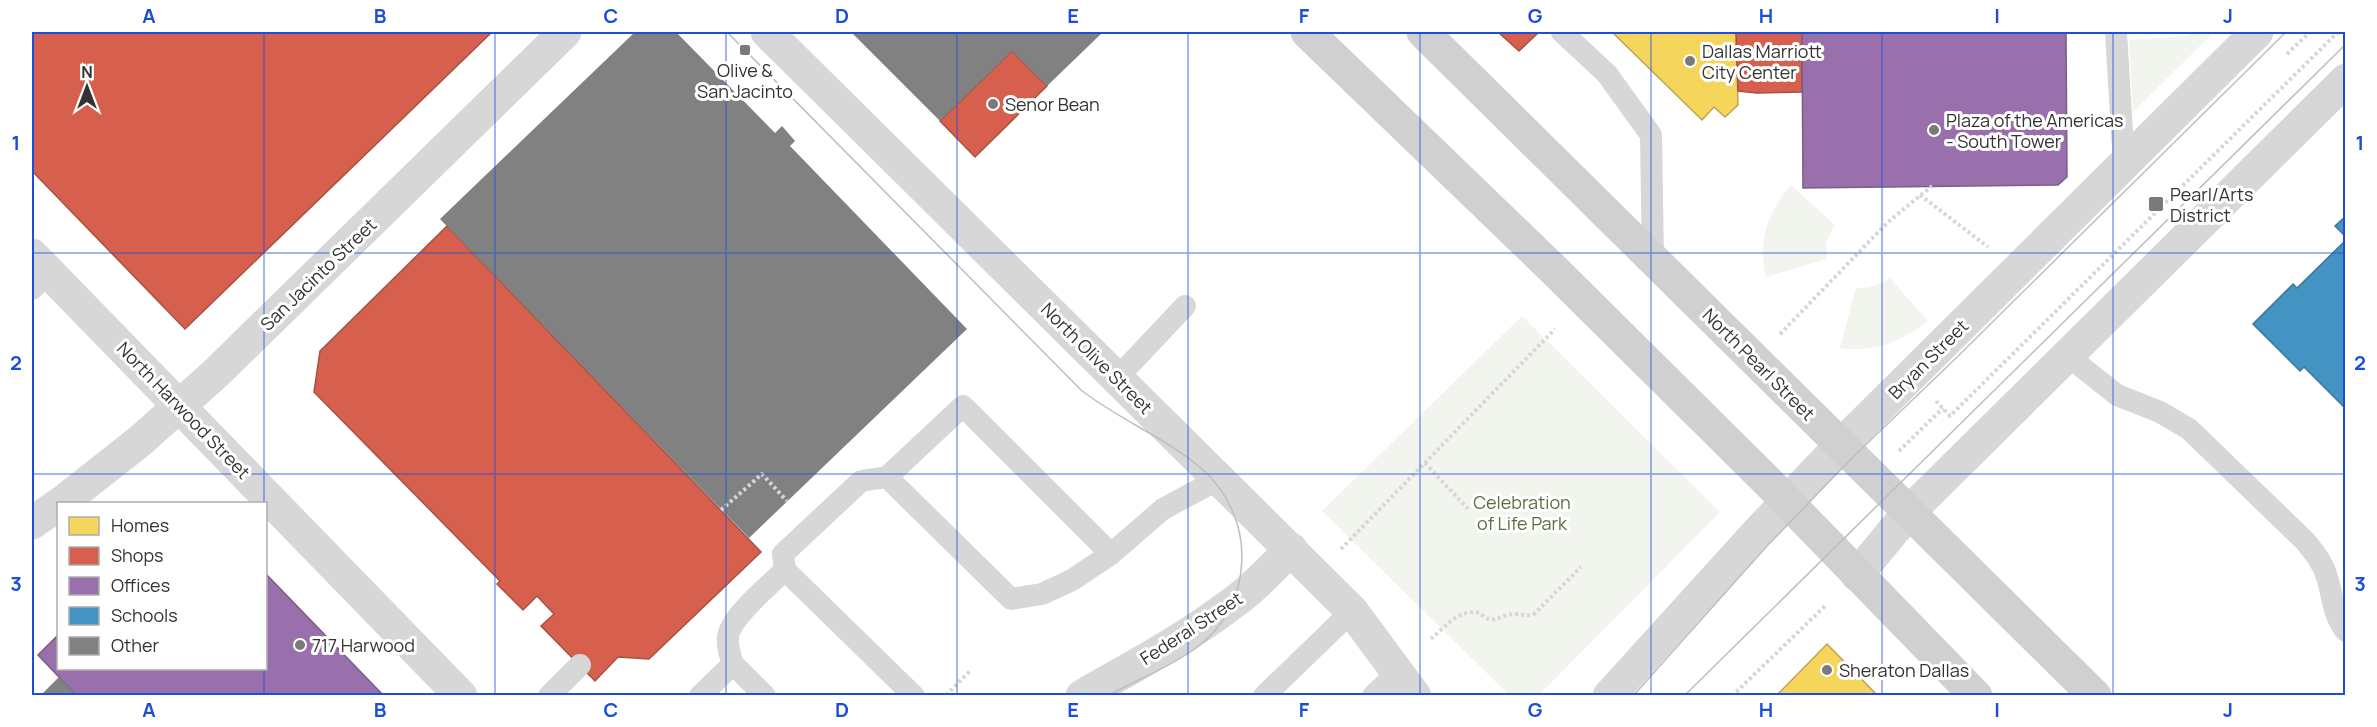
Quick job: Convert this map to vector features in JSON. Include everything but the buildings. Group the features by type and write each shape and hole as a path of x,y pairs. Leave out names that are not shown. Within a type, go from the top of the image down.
{"main road":[{"path":"1307,32 1544,260 1787,501 1857,576 1976,696"},
{"name":"North Pearl Street","path":"1423,32 2095,696"}],"street":[{"name":"San Jacinto Street","path":"62,502 85,486 181,406 565,32"},
{"name":"North Olive Street","path":"767,32 1291,549 1352,611 1412,686"},
{"name":"Bryan Street","path":"1609,696 1842,444 2257,32"},
{"path":"1857,576 1909,512 2346,80"},
{"name":"North Harwood Street","path":"37,272 181,406 461,696"},
{"name":"San Jacinto Street","path":"32,524 57,505"},
{"name":"Federal Street","path":"1082,696 1194,630 1231,605 1291,549"}],"lane":[{"path":"1562,32 1607,74 1651,135 1653,260"},
{"path":"2116,32 2124,165"},
{"path":"1117,378 1185,306"},
{"path":"2068,354 2117,395 2160,412 2189,429 2305,540 2319,558 2327,577 2334,611 2346,631"},
{"path":"914,696 785,570 783,554 861,481 887,477 963,406 1111,554"},
{"path":"887,477 1011,599 1042,594 1072,580 1111,554 1163,509 1219,479"},
{"path":"765,696 733,664 728,649 728,635 733,623 785,570"},
{"path":"1264,696 1352,611"},
{"path":"700,696 733,664"},
{"path":"549,696 580,665"},
{"path":"1373,696 1412,686"}],"path":[{"path":"2285,57 2310,32"},
{"path":"1944,393 1936,401 1950,416 2338,32"},
{"path":"1777,336 1870,240 1932,186"},
{"path":"1920,195 1988,248"},
{"path":"1341,549 1555,329"},
{"path":"1899,451 1943,408"},
{"path":"1425,463 1468,510"},
{"path":"722,510 762,474 788,501"},
{"path":"1431,639 1457,615 1465,612 1480,613 1485,619 1491,620 1513,614 1525,616 1534,614 1581,567"},
{"path":"1732,696 1826,605"},
{"path":"945,696 970,670"}],"green space":[{"path":"2194,32 2214,32 2133,112 2129,40 2186,36"},
{"path":"1791,185 1835,225 1827,241 1827,259 1766,277 1763,251 1766,228 1776,206"},
{"path":"1890,278 1928,321 1908,335 1887,344 1864,349 1840,348 1856,288 1874,286"},
{"name":"Celebration of Life Park","path":"1522,316 1720,512 1538,696 1509,695 1322,511"}],"tram line":[{"path":"727,32 1081,390 1111,411 1174,448 1203,470 1221,490 1233,512 1240,536 1242,561 1238,585 1230,609 1215,630 1196,648 1175,662 1108,696"},
{"path":"1633,696 1767,546 1853,457 2286,32"},
{"path":"1684,696 2346,44"}],"place":[{"name":"Olive & San Jacinto","path":"745,50"},
{"name":"Dallas Marriott City Center","path":"1690,61"},
{"name":"Senor Bean","path":"993,104"},
{"name":"Plaza of the Americas - South Tower","path":"1934,130"},
{"name":"Pearl/Arts District","path":"2156,204"},
{"name":"717 Harwood","path":"300,645"},
{"name":"Sheraton Dallas","path":"1827,670"}]}
